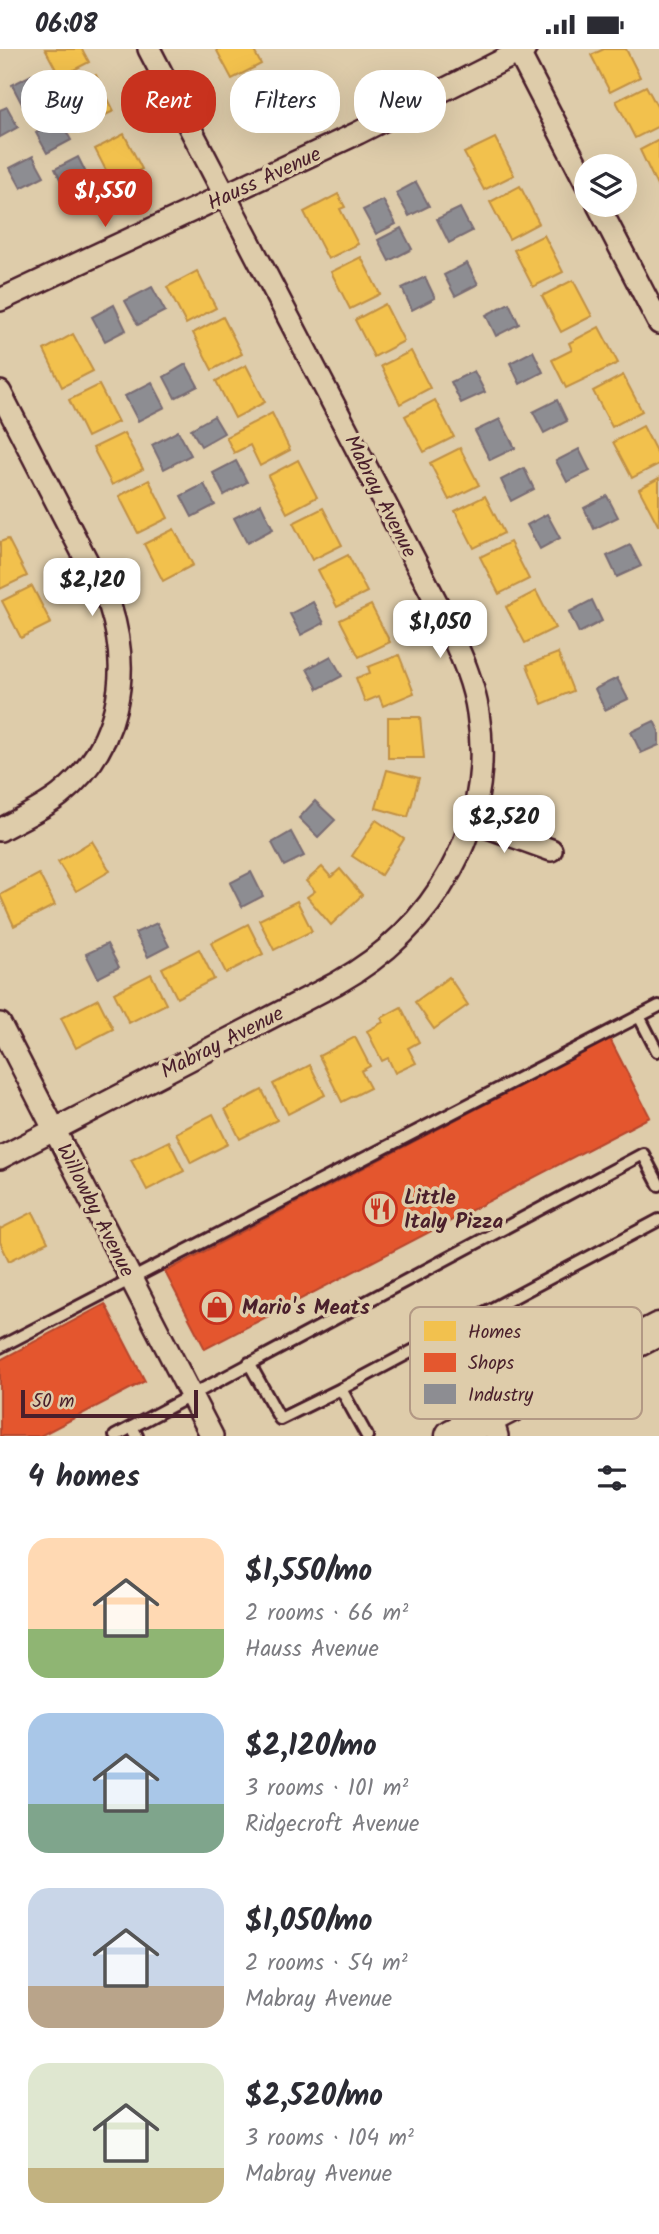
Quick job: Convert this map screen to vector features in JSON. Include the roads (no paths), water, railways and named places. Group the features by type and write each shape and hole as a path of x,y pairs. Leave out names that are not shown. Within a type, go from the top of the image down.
{"main road":[{"path":"642,1339 659,1329"},
{"path":"452,1436 494,1426"}],"street":[{"name":"Mabray Avenue","path":"0,1158 364,967 398,941 426,909 453,868 471,821 481,754 478,713 468,672 442,613 149,49"},
{"name":"Hauss Avenue","path":"0,300 227,196 520,50"},
{"path":"520,50 574,159"},
{"path":"604,217 659,323"},
{"path":"0,393 110,606 120,638 121,656 114,716 103,742 83,773 60,795 0,829"},
{"path":"471,821 551,850"},
{"name":"Willowby Avenue","path":"0,1024 212,1436"}],"lane":[{"path":"0,1347 659,1006"},
{"path":"639,1016 658,1051"},
{"path":"115,1436 134,1432 249,1363 643,1154 659,1185"},
{"path":"495,1307 659,1220"},
{"path":"249,1363 280,1419 410,1352"},
{"path":"341,1389 367,1436"}],"place":[{"name":"Little Italy Pizza","path":"380,1209"},
{"name":"Mario's Meats","path":"217,1307"}]}
